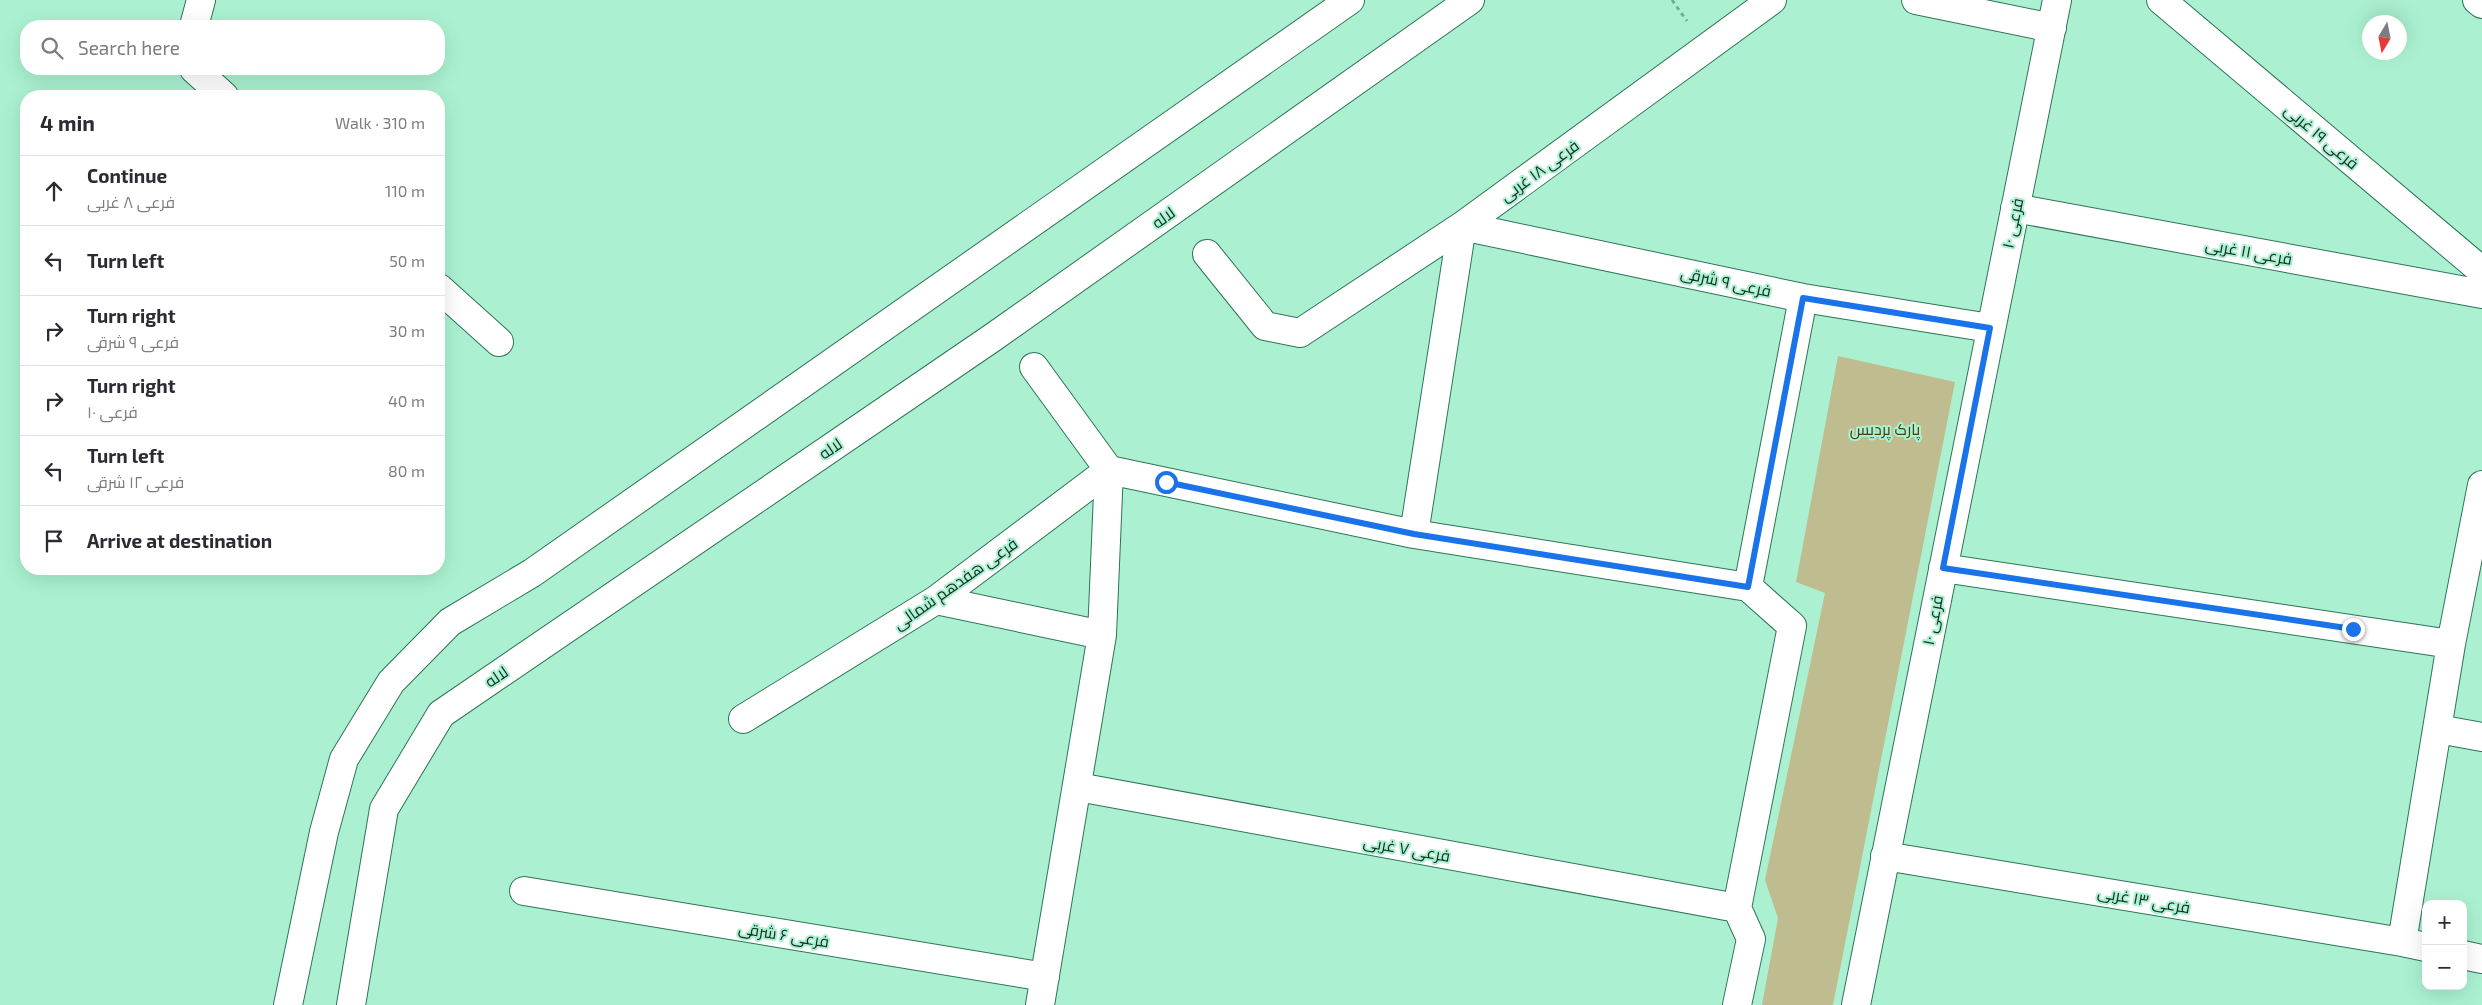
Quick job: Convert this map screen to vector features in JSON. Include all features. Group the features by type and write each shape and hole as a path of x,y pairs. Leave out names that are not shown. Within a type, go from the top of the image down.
{"street":[{"path":"196,20 202,0"},
{"path":"288,1005 324,832 344,759 391,682 450,622 540,567 1350,0"},
{"name":"لاله","path":"351,1005 384,809 441,714 992,338 1470,0"},
{"name":"فرعی ۱۸ غربی","path":"1207,254 1265,326 1300,333 1462,226 1772,0"},
{"path":"1916,0 2052,28"},
{"name":"فرعی ۱۰","path":"1856,1005 2057,0"},
{"name":"فرعی ۱۹ غربی","path":"2162,0 2482,271"},
{"path":"2477,0 2482,4"},
{"path":"201,75 217,90"},
{"name":"فرعی ۱۱ غربی","path":"2015,208 2482,294"},
{"path":"1414,534 1462,226"},
{"name":"فرعی ۹ شرقی","path":"1462,226 1803,298 1990,328"},
{"path":"445,293 499,342"},
{"path":"1748,587 1803,298"},
{"path":"1034,367 1109,470 1102,635 1040,1005"},
{"path":"1109,470 1414,534 1748,587 1792,626 1737,908 1751,939 1738,1005"},
{"name":"فرعی هفدهم شمالی","path":"743,719 936,600 1109,470"},
{"path":"2414,945 2438,729 2451,644 2475,561 2482,485"},
{"path":"1943,568 2451,644"},
{"path":"936,600 1102,635"},
{"path":"2438,729 2482,737"},
{"name":"فرعی ۷ غربی","path":"1078,787 1737,908"},
{"name":"فرعی ۱۳ غربی","path":"1885,856 2414,945"},
{"name":"فرعی ۶ شرقی","path":"524,891 1045,977"},
{"path":"2467,956 2482,959"}],"green space":[{"name":"پارک پردیس","path":"1838,356 1955,382 1833,1005 1762,1005 1778,918 1765,880 1825,593 1796,582"}],"route":[{"path":"1166,482 1414,534 1748,587 1803,298 1990,328 1943,568 2353,629"}]}
